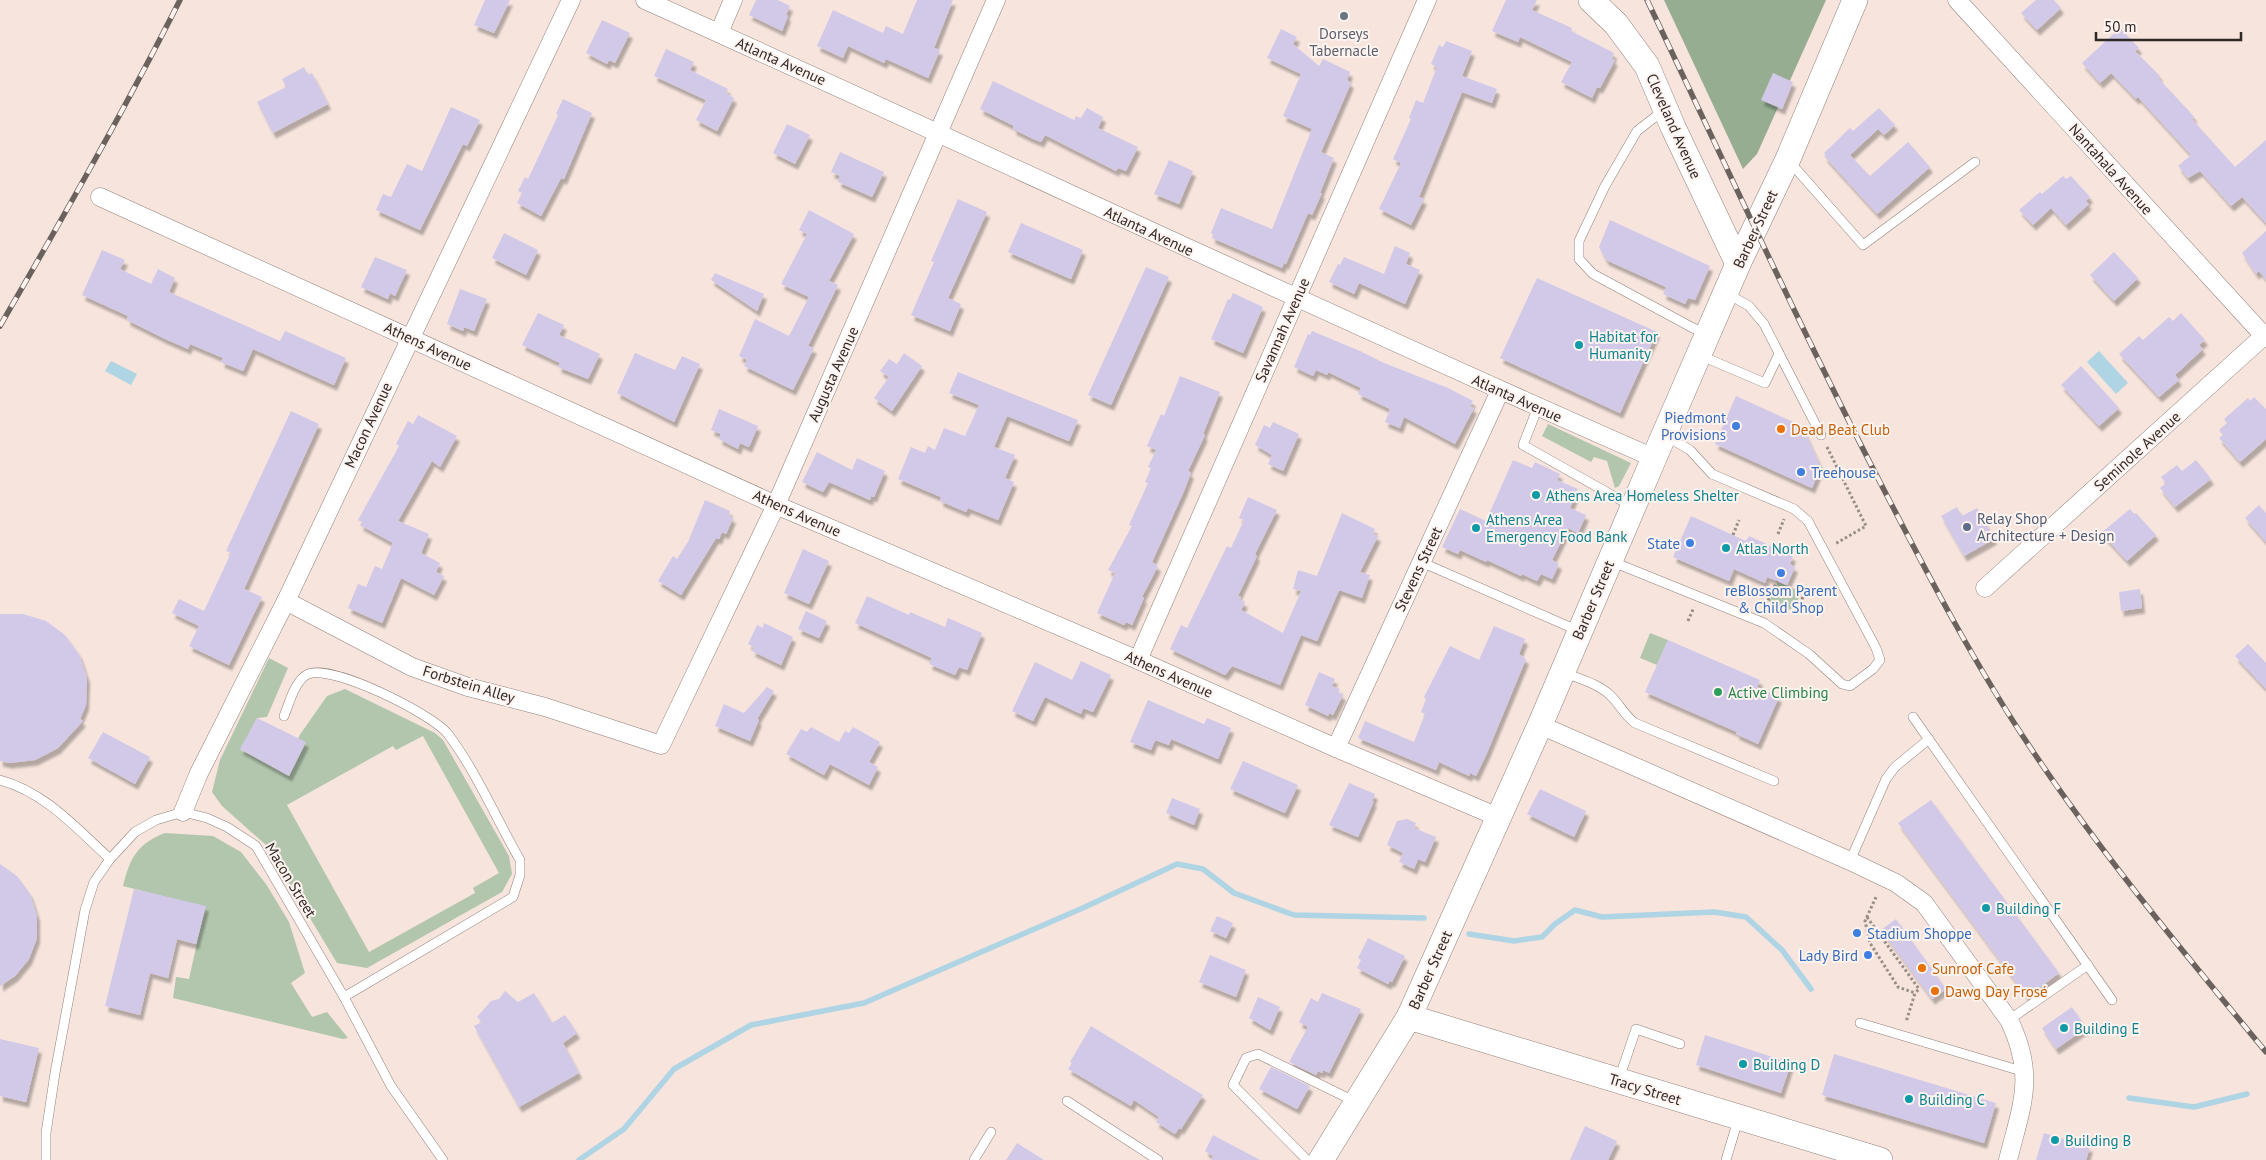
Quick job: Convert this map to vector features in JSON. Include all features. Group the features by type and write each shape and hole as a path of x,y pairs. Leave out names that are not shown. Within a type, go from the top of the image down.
{"street":[{"name":"Macon Avenue","path":"182,812 199,773 286,601 570,0"},
{"name":"Atlanta Avenue","path":"645,0 1295,298 1538,408 1654,458"},
{"path":"719,33 732,0"},
{"name":"Augusta Avenue","path":"661,745 776,505 996,0"},
{"name":"Savannah Avenue","path":"1138,660 1426,0"},
{"name":"Cleveland Avenue","path":"1591,0 1616,24 1647,66 1665,109 1738,264"},
{"name":"Barber Street","path":"1321,1160 1410,1016 1540,725 1738,264 1788,159 1855,0"},
{"name":"Nantahala Avenue","path":"1956,0 2265,336"},
{"name":"Athens Avenue","path":"100,197 776,505 1498,817"},
{"name":"Seminole Avenue","path":"1985,588 2265,336"},
{"name":"Stevens Street","path":"1336,748 1500,391"},
{"name":"Forbstein Alley","path":"286,601 412,666 468,687 545,706 661,745"},
{"path":"1540,725 1850,861 1896,883 1924,903 2009,1020 2016,1034 2026,1072 2023,1102 2008,1160"},
{"name":"Tracy Street","path":"1410,1016 1880,1160"}],"lane":[{"path":"1665,109 1636,131 1605,186 1579,241 1579,259 1592,274 1693,328 1703,344 1765,383 1779,354"},
{"path":"1788,159 1863,245 1975,162"},
{"path":"1726,293 1749,306 1764,324 1822,435"},
{"path":"1538,408 1523,445 1633,507"},
{"path":"1610,561 1764,623 1809,654 1842,684 1850,686 1873,669 1880,660 1808,521 1794,509 1712,474 1690,450 1664,435"},
{"path":"1421,562 1580,632"},
{"path":"1562,672 1598,687 1610,696 1627,717 1635,723 1774,782"},
{"path":"284,716 298,683 307,674 319,673 335,675 426,715 447,733 476,777 520,860 520,875 513,897 344,997"},
{"path":"1913,717 2112,1000"},
{"path":"1850,861 1886,779 1895,767 1929,740"},
{"path":"0,780 15,784 36,795 110,859"},
{"path":"46,1160 46,1133 55,1073 85,910 94,882 110,859 134,832 156,820 182,812"},
{"name":"Macon Street","path":"182,812 207,818 227,827 256,846 344,997 391,1086 443,1160"},
{"path":"2009,1020 2088,965"},
{"path":"1860,1023 2026,1072"},
{"path":"1618,1081 1636,1030 1680,1044"},
{"path":"1307,1160 1233,1085 1246,1058 1258,1054 1356,1102"},
{"path":"1067,1101 1158,1160"},
{"path":"1726,1160 1739,1118"},
{"path":"974,1160 991,1132"}],"path":[{"path":"1822,435 1866,526 1832,546"},
{"path":"1733,535 1739,520"},
{"path":"1766,605 1777,581"},
{"path":"1797,608 1804,595"},
{"path":"1688,621 1695,606"},
{"path":"1876,897 1867,917 1866,929 1870,943 1898,987 1915,993"},
{"path":"1867,917 1919,990 1915,993 1910,1009"}],"green space":[{"path":"1664,0 1826,0 1757,154 1743,169"},
{"path":"1548,424 1631,463 1619,486 1615,488 1607,461 1594,457 1591,462 1542,436"},
{"path":"1778,582 1802,592 1794,607 1785,612 1769,602"},
{"path":"1650,633 1668,640 1657,665 1640,658"},
{"path":"269,658 288,668 267,717 257,718 241,750 289,775 299,736 327,696 345,689 435,733 443,740 509,856 512,874 502,892 367,968 337,963 266,845 222,806 212,792 220,760","holes":["423,736 499,873 473,888 475,893 369,952 287,805 393,746 396,750"]},
{"path":"165,833 213,836 241,852 266,884 289,922 305,973 291,983 312,1017 327,1012 348,1038 343,1039 173,998 176,977 189,979 205,907 123,886 136,853 155,837"}],"water":[{"path":"2099,351 2128,383 2116,394 2087,362"},
{"path":"111,361 137,374 131,385 105,371"}],"building":[{"path":"485,0 510,0 494,33 474,25"},
{"path":"756,0 778,0 790,6 782,31 749,15"},
{"path":"917,0 953,0 934,48 940,50 928,78 886,59 884,63 848,46 843,58 817,46 833,10 883,33 886,26 903,34"},
{"path":"1506,0 1537,0 1532,10 1572,28 1571,31 1614,53 1612,59 1615,60 1600,88 1597,87 1592,98 1561,82 1572,62 1520,37 1518,42 1492,31"},
{"path":"2036,0 2054,0 2061,8 2037,30 2021,13"},
{"path":"602,20 630,33 615,63 609,60 607,64 586,53"},
{"path":"2120,28 2139,48 2135,51 2160,76 2158,78 2188,110 2194,117 2192,119 2235,167 2266,140 2266,223 2242,197 2231,206 2200,171 2188,178 2178,166 2191,155 2138,97 2136,99 2111,73 2100,83 2082,63"},
{"path":"1281,29 1297,37 1293,44 1319,66 1323,59 1350,72 1347,80 1351,83 1321,152 1334,158 1320,193 1322,193 1312,215 1308,213 1286,264 1284,263 1282,268 1212,238 1213,234 1211,233 1221,208 1272,229 1312,129 1283,116 1301,74 1267,58"},
{"path":"1446,41 1472,51 1462,76 1497,89 1492,103 1462,92 1419,197 1424,199 1411,225 1379,209 1401,163 1393,159 1411,119 1409,118 1416,100 1423,103 1437,67 1431,64 1439,45 1443,47"},
{"path":"666,49 694,62 690,70 728,89 726,93 734,98 717,131 696,120 706,100 654,76"},
{"path":"304,67 308,75 312,73 328,104 273,133 257,102 286,87 282,79"},
{"path":"1773,73 1793,82 1782,109 1761,100"},
{"path":"993,81 1074,120 1076,116 1081,118 1087,108 1103,117 1098,128 1138,147 1126,171 1118,168 1116,171 1045,135 1041,142 1031,138 1013,129 1014,126 980,109"},
{"path":"563,99 592,113 564,179 561,178 541,216 517,203 522,193 518,191 525,177 528,179 558,115 556,114"},
{"path":"451,107 480,120 467,146 463,144 420,230 376,210 383,194 391,197 407,164 422,171"},
{"path":"1879,108 1895,125 1884,135 1878,129 1850,155 1870,176 1908,142 1930,167 1877,214 1824,156 1826,155 1824,153 1850,128 1853,131"},
{"path":"787,124 810,135 795,164 773,153"},
{"path":"840,152 884,172 872,197 838,182 840,176 831,172"},
{"path":"1169,160 1193,171 1179,204 1154,194"},
{"path":"2063,176 2066,179 2071,176 2090,197 2086,201 2089,204 2066,225 2051,208 2033,225 2019,210"},
{"path":"958,199 987,212 948,298 961,304 950,331 911,315 934,262 931,261"},
{"path":"809,210 854,234 829,281 838,285 808,346 814,348 793,390 744,366 747,360 739,356 755,319 789,336 809,297 781,284 807,234 799,230"},
{"path":"1610,220 1710,266 1695,300 1688,298 1685,304 1663,294 1666,287 1606,260 1599,247"},
{"path":"1021,223 1083,250 1071,279 1008,252"},
{"path":"2266,231 2266,280 2259,271 2256,274 2242,253"},
{"path":"504,233 538,250 526,275 492,258"},
{"path":"1395,246 1410,253 1406,264 1420,270 1405,304 1359,283 1354,294 1329,282 1338,264 1340,265 1344,257 1384,274"},
{"path":"102,250 125,260 120,269 151,284 158,269 175,278 169,292 280,341 285,331 346,358 334,385 253,349 243,371 221,362 223,358 190,344 188,349 165,339 127,320 128,316 82,295"},
{"path":"2114,252 2138,278 2114,301 2090,275"},
{"path":"375,257 407,270 395,296 390,293 388,299 361,287"},
{"path":"1146,267 1169,277 1111,405 1088,395"},
{"path":"715,273 764,294 757,311 711,280"},
{"name":"Habitat for Humanity","path":"1537,278 1657,332 1620,413 1500,358"},
{"path":"460,289 487,299 474,331 464,327 463,331 447,324"},
{"path":"1233,293 1263,307 1243,353 1211,339 1228,299 1230,300"},
{"path":"538,313 564,325 559,335 600,354 588,379 558,367 560,363 522,345"},
{"path":"2181,313 2205,340 2199,345 2203,349 2175,375 2179,380 2159,397 2119,354 2139,336 2143,340 2169,317 2173,321"},
{"path":"1312,331 1384,363 1448,388 1473,401 1470,406 1474,408 1455,444 1404,417 1400,428 1385,422 1390,409 1358,394 1361,388 1328,372 1327,375 1316,370 1313,376 1294,367 1308,334 1310,335"},
{"path":"635,353 675,370 682,356 700,364 674,422 617,393"},
{"path":"904,353 922,366 892,411 874,398 889,377 880,371 889,359 897,364"},
{"path":"2081,366 2119,408 2099,426 2061,385"},
{"path":"958,372 1078,420 1069,441 1007,416 994,447 1015,455 1005,478 1014,482 998,520 968,508 966,512 940,501 941,497 898,479 911,447 925,453 928,446 935,450 944,428 965,436 979,405 949,393"},
{"path":"1180,376 1220,392 1203,434 1205,435 1188,471 1191,473 1184,491 1152,562 1158,566 1142,597 1144,598 1132,625 1126,622 1124,625 1097,613 1115,573 1108,570 1132,526 1129,525 1148,483 1145,482 1151,468 1148,467 1156,450 1147,446 1161,414 1164,416"},
{"path":"1736,396 1802,426 1821,467 1812,488 1715,444"},
{"path":"2254,397 2266,409 2266,439 2240,462 2219,438 2223,435 2219,430 2227,423 2224,419 2248,398 2250,401"},
{"path":"719,409 758,426 749,447 740,443 738,449 719,439 721,434 711,430"},
{"path":"291,411 319,424 244,589 262,597 229,665 189,646 199,626 172,613 179,599 204,611 231,553 226,551"},
{"path":"418,415 457,436 440,467 432,461 398,521 429,534 421,553 440,563 436,572 444,576 434,595 401,578 382,623 348,608 358,584 366,587 375,566 382,569 393,543 360,525 362,522 358,520 399,446 396,444 408,421 413,424"},
{"path":"1273,422 1299,434 1283,471 1268,464 1272,455 1255,445 1264,425 1270,428"},
{"path":"817,452 852,470 857,458 885,471 874,497 871,496 870,500 829,482 823,492 802,482"},
{"path":"1513,460 1532,468 1535,462 1560,474 1557,480 1578,489 1570,508 1586,515 1578,533 1568,528 1552,560 1559,564 1552,579 1541,574 1537,581 1460,550 1458,554 1442,547 1460,509 1486,521"},
{"path":"2196,460 2211,479 2175,507 2160,488 2166,483 2161,477 2177,465 2182,471"},
{"path":"1248,497 1277,510 1255,554 1257,556 1238,596 1241,597 1240,600 1245,602 1241,610 1283,633 1301,591 1293,589 1298,570 1317,576 1342,513 1375,529 1373,534 1378,536 1360,572 1370,575 1362,598 1339,590 1317,641 1301,635 1280,685 1232,666 1225,675 1170,649 1181,625 1187,628 1227,546 1231,548 1244,520 1239,518"},
{"path":"705,500 730,511 729,516 733,518 726,534 722,532 719,539 716,538 681,595 658,581 673,556 677,559 688,542"},
{"path":"2259,505 2266,513 2266,542 2245,518"},
{"name":"Relay Shop Architecture + Design","path":"1957,507 1962,516 1977,508 1994,539 1964,556 1941,516"},
{"path":"2130,509 2156,535 2127,561 2101,533"},
{"name":"Atlas North","path":"1691,516 1746,541 1749,536 1793,556 1790,564 1795,567 1787,585 1767,577 1765,583 1734,569 1729,581 1673,557"},
{"path":"803,549 829,561 809,604 784,593"},
{"path":"2140,589 2142,608 2121,611 2119,592"},
{"path":"867,596 909,615 910,612 945,627 948,618 982,633 967,670 959,667 955,675 929,664 932,658 855,623"},
{"path":"806,611 827,621 819,638 798,629"},
{"path":"0,614 23,614 46,621 65,635 79,654 87,678 86,705 80,719 83,721 58,748 35,760 9,763 0,761"},
{"path":"764,623 793,637 781,665 752,651 754,647 748,644 757,625 763,628"},
{"path":"1494,626 1525,639 1519,654 1526,659 1476,776 1470,773 1469,776 1439,762 1436,770 1358,738 1365,721 1414,742 1425,714 1421,712 1426,699 1424,697 1450,646 1479,660"},
{"name":"Active Climbing","path":"1668,640 1760,680 1757,687 1779,697 1758,744 1736,734 1737,732 1645,692"},
{"path":"2248,644 2266,663 2266,689 2235,656"},
{"path":"1081,661 1111,675 1093,712 1083,708 1081,714 1045,697 1033,721 1012,711 1035,662 1072,680"},
{"path":"1319,672 1335,679 1332,686 1340,689 1338,692 1343,695 1333,715 1329,713 1328,716 1305,705"},
{"path":"767,687 774,691 757,719 759,720 750,741 715,726 724,704 744,713"},
{"path":"1148,700 1204,724 1207,718 1231,728 1218,759 1171,739 1169,745 1155,740 1151,750 1130,742"},
{"path":"257,718 306,742 289,776 240,749"},
{"path":"811,727 839,742 845,731 849,733 853,727 880,742 869,762 878,767 869,785 830,764 824,775 786,754 801,729 807,732"},
{"path":"103,732 150,757 135,784 88,758"},
{"path":"1243,761 1298,785 1285,813 1230,789"},
{"path":"1349,783 1375,794 1372,801 1374,801 1358,837 1329,825"},
{"path":"1540,789 1586,811 1574,837 1527,814"},
{"path":"1172,798 1200,809 1194,825 1166,813"},
{"name":"Building F","path":"1931,800 2059,973 2027,997 1898,823"},
{"path":"1407,819 1416,823 1414,828 1436,837 1425,862 1418,859 1414,869 1399,862 1403,853 1387,845 1397,821"},
{"path":"0,864 17,876 30,894 37,916 37,938 29,959 15,976 0,986"},
{"path":"134,889 206,906 196,944 177,939 168,978 150,973 140,1015 105,1006"},
{"path":"1217,916 1233,923 1226,938 1210,931"},
{"path":"1896,919 1946,989 1932,999 1881,930"},
{"path":"1368,938 1405,956 1392,982 1390,981 1388,984 1357,968 1361,960 1358,958"},
{"path":"1210,955 1246,970 1236,997 1199,982"},
{"path":"505,991 518,1002 534,993 552,1023 565,1015 577,1033 563,1043 579,1073 519,1107 474,1026 482,1022 477,1017 491,1001 499,999"},
{"path":"1322,993 1361,1009 1329,1073 1323,1070 1322,1073 1318,1071 1316,1075 1289,1062 1308,1027 1299,1022 1311,998 1318,1002"},
{"path":"1258,997 1280,1007 1270,1030 1249,1018"},
{"name":"Building E","path":"2072,1007 2086,1028 2056,1049 2042,1028"},
{"path":"1091,1026 1203,1095 1181,1129 1179,1128 1175,1134 1156,1122 1159,1117 1134,1100 1131,1106 1068,1069 1072,1063 1070,1062"},
{"name":"Building D","path":"1705,1035 1791,1063 1781,1093 1696,1065"},
{"path":"0,1039 39,1048 26,1102 0,1096"},
{"name":"Building C","path":"1834,1054 1996,1103 1984,1143 1822,1095"},
{"path":"1271,1067 1310,1086 1297,1109 1259,1089"},
{"path":"1585,1126 1617,1141 1608,1160 1570,1160"},
{"name":"Building B","path":"2044,1133 2090,1147 2086,1160 2036,1160"},
{"path":"1213,1135 1260,1160 1211,1160 1213,1156 1205,1151"},
{"path":"1017,1143 1044,1160 1006,1160"}],"waterway":[{"path":"579,1160 624,1129 674,1069 751,1025 864,1003 1085,907 1177,864 1203,869 1234,893 1294,915 1424,918"},
{"path":"1469,934 1514,941 1542,937 1555,924 1575,910 1602,917 1714,912 1746,917 1782,950 1811,989"},
{"path":"2129,1098 2194,1107 2247,1094"}],"railway":[{"path":"0,326 115,124 180,0"},
{"path":"1647,0 1852,428 1972,654 2011,719 2087,828 2145,904 2266,1052"}],"place":[{"name":"Dorseys Tabernacle","path":"1344,16"},
{"name":"Habitat for Humanity","path":"1579,345"},
{"name":"Piedmont Provisions","path":"1736,426"},
{"name":"Dead Beat Club","path":"1781,429"},
{"name":"Treehouse","path":"1801,472"},
{"name":"Athens Area Homeless Shelter","path":"1536,495"},
{"name":"Relay Shop Architecture + Design","path":"1967,527"},
{"name":"Athens Area Emergency Food Bank","path":"1476,528"},
{"name":"State","path":"1690,543"},
{"name":"Atlas North","path":"1726,548"},
{"name":"reBlossom Parent & Child Shop","path":"1781,573"},
{"name":"Active Climbing","path":"1718,692"},
{"name":"Building F","path":"1986,908"},
{"name":"Stadium Shoppe","path":"1857,933"},
{"name":"Lady Bird","path":"1868,955"},
{"name":"Sunroof Cafe","path":"1922,968"},
{"name":"Dawg Day Frosé","path":"1935,991"},
{"name":"Building E","path":"2064,1028"},
{"name":"Building D","path":"1743,1064"},
{"name":"Building C","path":"1909,1099"},
{"name":"Building B","path":"2055,1140"}]}
